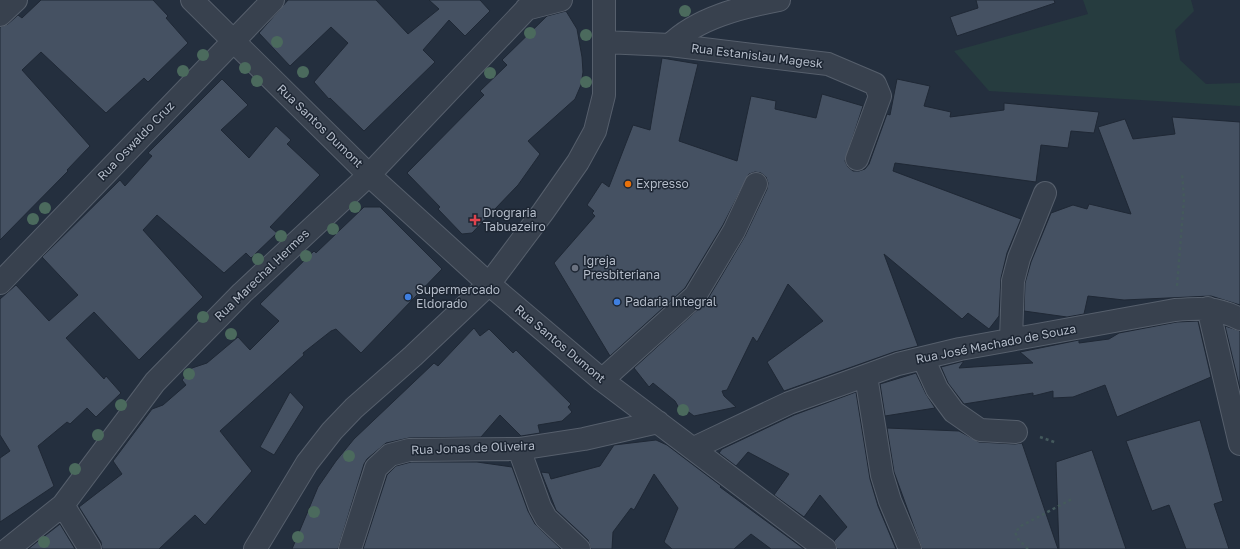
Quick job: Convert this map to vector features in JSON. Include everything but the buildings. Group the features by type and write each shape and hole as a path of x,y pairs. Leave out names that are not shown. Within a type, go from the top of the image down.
{"street":[{"path":"0,15 16,0"},
{"name":"Rua Santos Dumont","path":"192,0 369,175 489,284 602,380 694,448 719,469 825,549"},
{"name":"Rua Oswaldo Cruz","path":"0,283 273,0"},
{"name":"Rua Marechal Hermes","path":"8,549 63,505 155,382 242,292 369,175 482,59 531,4 561,0"},
{"path":"255,549 307,463 332,431 354,408 413,356 489,284 570,175 595,131 604,95 604,0"},
{"path":"670,45 679,36 711,19 752,6 779,0"},
{"name":"Rua Estanislau Magesk","path":"604,42 670,45 828,64 875,84 880,96 857,159"},
{"path":"602,380 695,296 734,231 756,184"},
{"path":"1011,339 1013,281 1019,258 1045,193"},
{"path":"1208,308 1240,444"},
{"name":"Rua José Machado de Souza","path":"694,448 789,403 923,358 1011,339 1175,310 1208,308 1220,310 1240,319"},
{"path":"923,358 937,389 954,412 980,430 1016,432"},
{"path":"866,376 882,475 890,501 910,549"},
{"name":"Rua Jonas de Oliveira","path":"350,549 376,468 390,455 409,450 519,448 584,439 658,422"},
{"path":"519,448 540,507 546,518 579,549"},
{"path":"63,505 90,549"}],"path":[{"path":"1175,310 1184,198 1182,173"},
{"path":"1028,549 1018,539 1015,532 1021,526 1072,499"}],"green space":[{"path":"1083,0 1191,0 1194,11 1175,30 1180,60 1206,84 1240,83 1240,106 989,91 954,51 1088,14"}],"place":[{"name":"Expresso","path":"628,184"},
{"name":"Drograria Tabuazeiro","path":"475,220"},
{"name":"Igreja Presbiteriana","path":"575,268"},
{"name":"Supermercado Eldorado","path":"408,297"},
{"name":"Padaria Integral","path":"617,302"}]}
